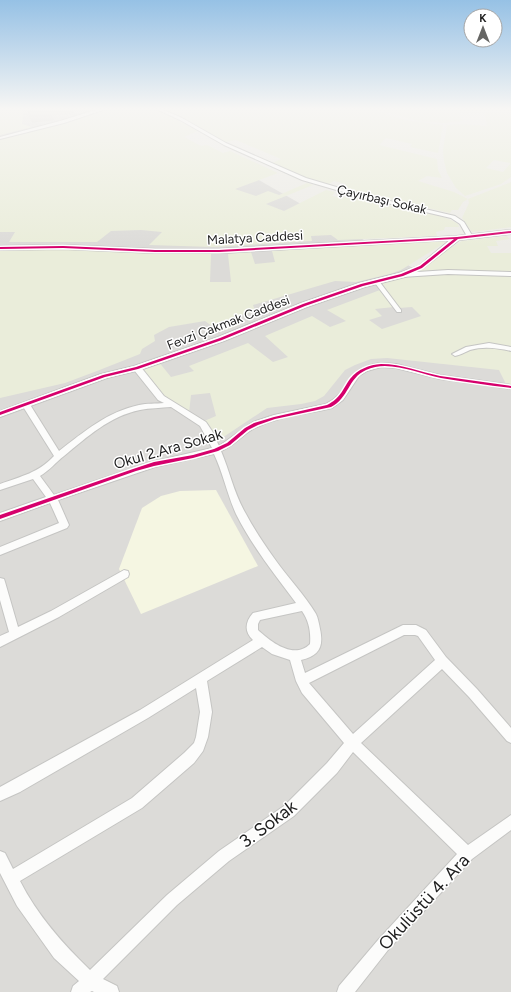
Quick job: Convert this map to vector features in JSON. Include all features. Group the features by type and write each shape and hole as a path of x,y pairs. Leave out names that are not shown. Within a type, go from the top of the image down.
{"street":[{"name":"Çayırbaşı Sokak","path":"248,154 304,179 359,195 453,217 460,221 470,237"},
{"name":"Malatya Caddesi","path":"0,248 63,247 155,251 219,251 457,238 511,232"},
{"name":"Fevzi Çakmak Caddesi","path":"0,414 104,376 137,368 245,330 304,305 362,285 402,275 421,267 457,238"},
{"path":"402,275 448,272 511,274"},
{"path":"378,282 399,311"},
{"path":"455,354 468,348 487,345 511,349"},
{"name":"Okul 2.Ara Sokak","path":"0,517 156,464 216,450 229,445 254,424 335,404 340,400 347,385 353,377 364,369 375,366 395,366 430,375 511,387"},
{"path":"137,368 160,398 203,424 208,431 224,467 231,492 241,514 270,560 305,606 315,627 316,645 308,652 294,656 276,651 253,633 253,620 257,616 305,606"},
{"path":"26,405 58,456"},
{"path":"0,487 36,475 47,468 58,456 99,424 123,412 140,407 170,405"},
{"path":"0,551 64,525 53,500 36,475"},
{"path":"0,642 55,614 124,574"},
{"path":"0,582 15,634"},
{"path":"302,681 403,630 416,630 422,633 442,661 511,737"},
{"path":"0,794 144,714 262,641"},
{"path":"294,656 302,681 314,699 352,743 467,854"},
{"name":"3. Sokak","path":"85,988 172,900 224,856 289,811 332,768 352,743 442,661"},
{"path":"10,879 137,803 189,758 199,747 206,712 201,679"},
{"name":"Okulüstü 4. Ara","path":"345,992 382,945 467,854 511,822"},
{"path":"0,858 22,901 85,988 111,992"}],"shaded area":[{"path":"0,154 214,154 511,324 511,992 0,992"},
{"path":"0,154 237,154 278,173 235,189 256,196 268,191 279,195 307,183 313,185 266,204 284,211 326,190 335,192 332,196 342,198 348,195 373,202 444,217 458,224 459,227 445,227 444,230 436,232 437,236 338,240 331,235 311,236 312,241 213,247 149,245 162,232 141,230 111,231 97,242 9,242 15,232 0,232"},
{"path":"270,154 418,154 437,159 438,170 442,178 427,176 418,181 454,192 468,199 463,202 458,210 452,210 450,213 342,189 346,184 334,181 327,185 300,176 272,163 281,159"},
{"path":"443,154 511,154 511,177 501,184 465,196 456,188 447,173","holes":["494,160 510,164 503,172 486,168"]},
{"path":"511,182 511,227 472,232 462,218 469,203 468,199"},
{"path":"507,236 510,239 496,241 498,246 487,246 491,253 511,253 511,272 411,271 462,241"},
{"path":"442,241 446,242 401,270 390,274 356,282 335,281 253,305 255,311 231,318 239,325 220,332 205,321 169,327 154,335 155,341 142,349 140,354 65,383 0,398 0,250 76,249 211,254 210,282 231,282 228,254 251,252 255,264 275,262 272,251"},
{"path":"439,274 511,276 511,385 506,384 499,370 387,358 371,359 345,370 324,396 315,401 267,408 216,442 202,422 216,416 210,393 191,395 189,413 171,406 140,368 158,361 171,377 194,371 189,366 248,343 273,362 288,357 265,336 312,316 330,327 346,321 327,310 380,290 394,307 375,309 382,316 369,320 382,329 421,316 412,307 399,308 381,282 398,277"},
{"path":"216,490 258,566 141,614 119,569 142,508 161,496 180,491"}],"cycle path":[{"path":"0,248 63,247 155,251 219,251 457,238 511,232"},
{"path":"0,414 104,376 137,368 221,339 304,305 362,285 402,275 421,267 457,238"},
{"path":"0,517 154,464 216,450 228,444 251,426 265,421 329,406 340,398 351,380 357,374 364,369 374,366 396,366 430,375 511,387"}]}
